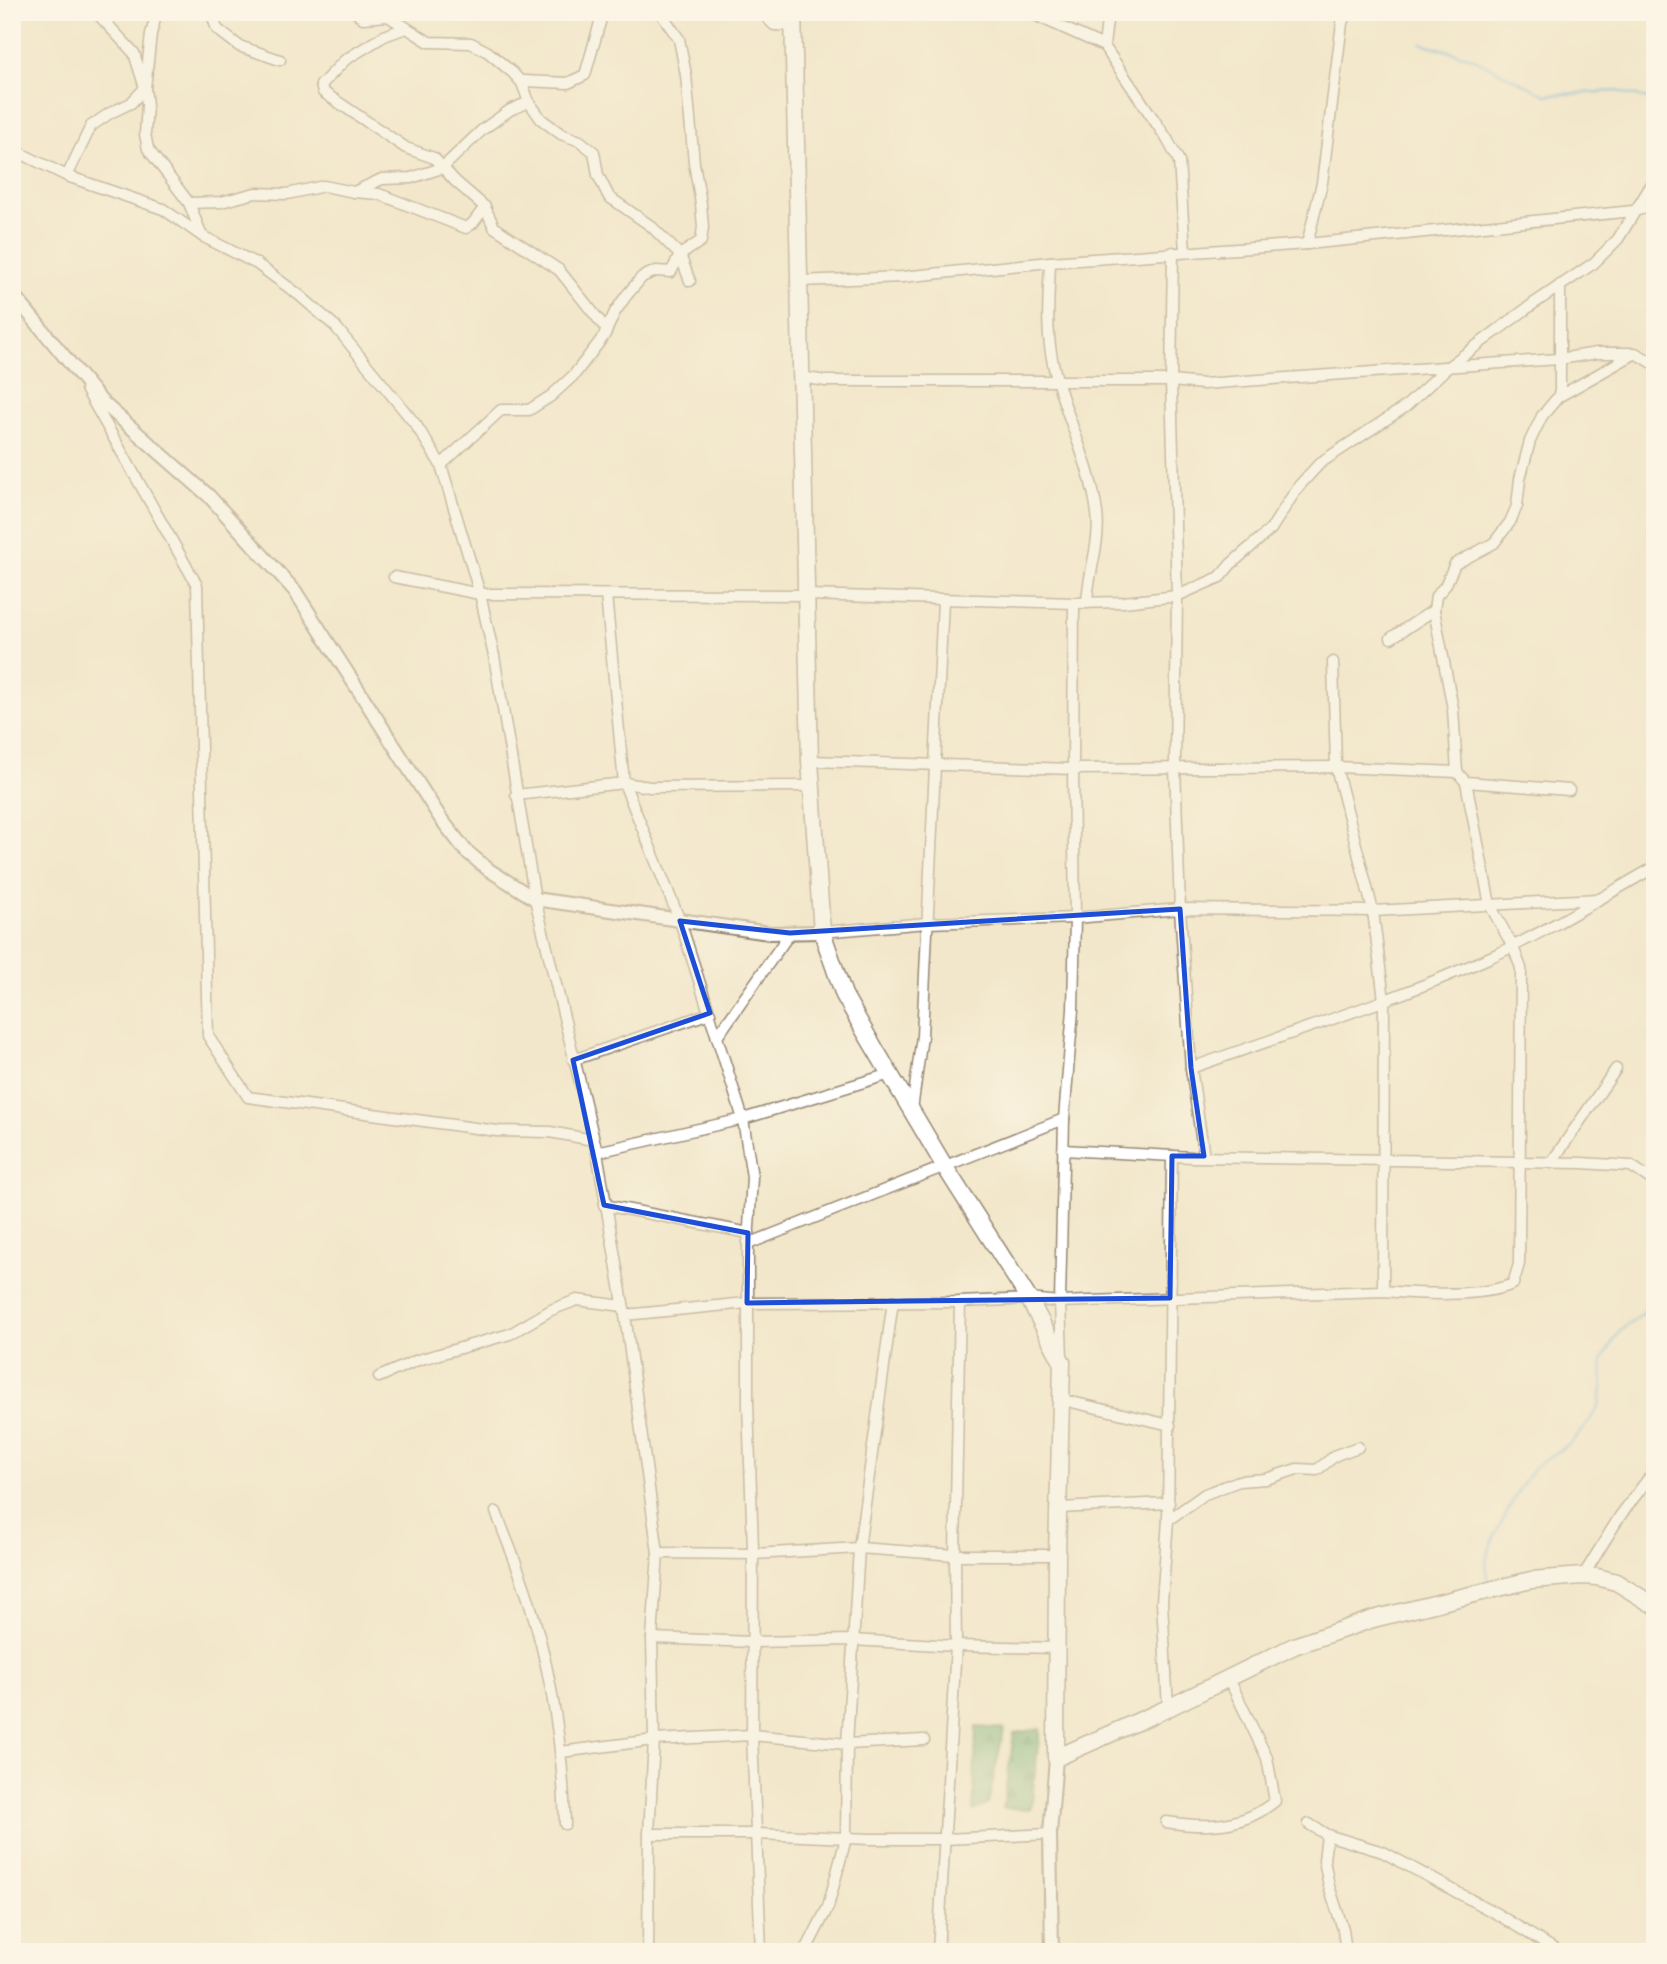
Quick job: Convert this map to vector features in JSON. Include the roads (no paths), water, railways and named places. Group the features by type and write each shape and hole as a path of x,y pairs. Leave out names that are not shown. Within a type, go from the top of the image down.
{"main road":[{"path":"793,19 810,786 822,932 844,995 912,1112 1029,1298 1062,1362 1056,1758 1168,1708 1294,1646 1373,1619 1531,1580 1583,1576 1616,1582 1655,1606"}],"street":[{"path":"96,12 134,53 145,88 145,134 148,149 189,204 202,236"},
{"path":"67,176 91,126 131,103 145,88 151,34 157,12"},
{"path":"211,12 217,29 239,46 280,60"},
{"path":"355,12 363,18 388,16 429,42 471,43 488,52 522,83 529,102 541,119 561,134 580,141 594,152 598,176 609,197 651,226 680,255 690,281"},
{"path":"522,83 568,83 586,75 603,12"},
{"path":"441,464 501,410 528,410 551,396 574,375 607,330 615,312 642,277 656,271 671,272 680,255 701,241 701,204 694,163 686,75 679,39 660,12"},
{"path":"761,12 775,25 793,19"},
{"path":"1028,12 1104,47 1167,139 1179,161 1185,251"},
{"path":"1104,47 1108,12"},
{"path":"1307,244 1322,183 1342,23 1346,12"},
{"path":"406,28 384,36 345,61 321,85 323,92 406,148 434,158 485,207 494,227 559,270 607,330"},
{"path":"354,192 382,178 411,178 442,168 482,130 510,110 529,102"},
{"path":"12,149 67,176 163,209 202,236 257,264 335,326 416,425 441,464 480,594 494,656 535,899 597,1152 624,1310 658,1553 652,1638 654,1740 649,1834 648,1952"},
{"path":"394,577 480,594 807,596 1074,603 1155,600 1177,596 1220,577 1271,529 1298,487 1320,463 1405,407 1449,366 1594,263 1618,239 1655,179"},
{"path":"189,204 221,202 255,193 287,194 324,186 379,194 466,228 474,223 485,207"},
{"path":"799,281 902,277 1050,262 1307,244 1633,211 1655,206"},
{"path":"1173,252 1171,381 1177,596 1175,767 1180,909 1191,1068 1204,1156"},
{"path":"1050,262 1051,354 1097,514 1097,545 1088,581 1087,603"},
{"path":"1558,397 1560,285"},
{"path":"12,293 102,402 209,496 295,591 441,819 466,851 489,870 535,899 769,933 822,932 928,923 1076,918 1180,909 1374,911 1598,899"},
{"path":"801,377 826,381 1171,381 1203,384 1559,359 1597,354 1635,354 1655,364"},
{"path":"380,1377 418,1360 510,1334 551,1310 577,1300 624,1310 747,1303 960,1302 1029,1298 1060,1302 1382,1291 1415,1294 1498,1290 1513,1284 1519,1264 1521,968 1490,905 1466,782 1457,772 1453,709 1434,610 1436,596 1455,564 1494,543 1510,522 1517,506 1520,479 1530,441 1542,416 1558,397 1635,354"},
{"path":"79,376 197,585 208,1035 248,1097 498,1131 551,1132 593,1140"},
{"path":"606,596 624,783 680,921 710,1013 743,1119 752,1177 747,1303 752,1735 761,1952"},
{"path":"912,1112 922,1035 943,601"},
{"path":"1062,1362 1060,1302 1063,1150 1073,1010 1076,918 1074,603"},
{"path":"1391,638 1434,610"},
{"path":"1333,662 1336,766 1374,911 1384,1000 1385,1161 1382,1291"},
{"path":"810,761 1073,769 1336,766 1457,772"},
{"path":"1466,782 1569,790"},
{"path":"516,795 624,783 650,787 810,786"},
{"path":"1191,1068 1384,1000 1513,947 1655,867"},
{"path":"717,1037 790,933"},
{"path":"573,1060 710,1013"},
{"path":"1551,1163 1616,1069"},
{"path":"597,1152 743,1119 890,1074"},
{"path":"604,1205 748,1238 946,1167 1064,1119"},
{"path":"1063,1150 1172,1156 1631,1167 1655,1182"},
{"path":"1168,1708 1162,1602 1169,1503 1172,1156"},
{"path":"803,1952 828,1907 846,1838 847,1744 859,1548 893,1301"},
{"path":"938,1952 956,1646 960,1302"},
{"path":"1063,1400 1170,1425"},
{"path":"1168,1520 1205,1494 1239,1481 1266,1479 1297,1469 1317,1470 1335,1455 1359,1447"},
{"path":"1583,1576 1620,1516 1655,1470"},
{"path":"1058,1508 1169,1503"},
{"path":"496,1513 527,1596 540,1640 561,1752 565,1824"},
{"path":"658,1553 752,1554 859,1548 955,1555 1057,1555"},
{"path":"652,1638 752,1642 852,1640 1057,1648"},
{"path":"1166,1822 1192,1826 1244,1821 1275,1801 1267,1758 1228,1677"},
{"path":"561,1752 654,1740 752,1735 847,1744 924,1740"},
{"path":"1052,1952 1050,1834 1056,1758"},
{"path":"1309,1824 1327,1835 1382,1852 1497,1914 1559,1952"},
{"path":"649,1834 757,1833 846,1838 945,1839 1050,1834"},
{"path":"1327,1835 1324,1860 1343,1929 1346,1952"}],"waterway":[{"path":"1421,43 1470,57 1546,95 1617,91 1655,101"},
{"path":"1488,1582 1486,1560 1494,1537 1517,1493 1534,1467 1571,1443 1588,1423 1599,1406 1603,1384 1602,1360 1619,1332 1655,1304"}]}
